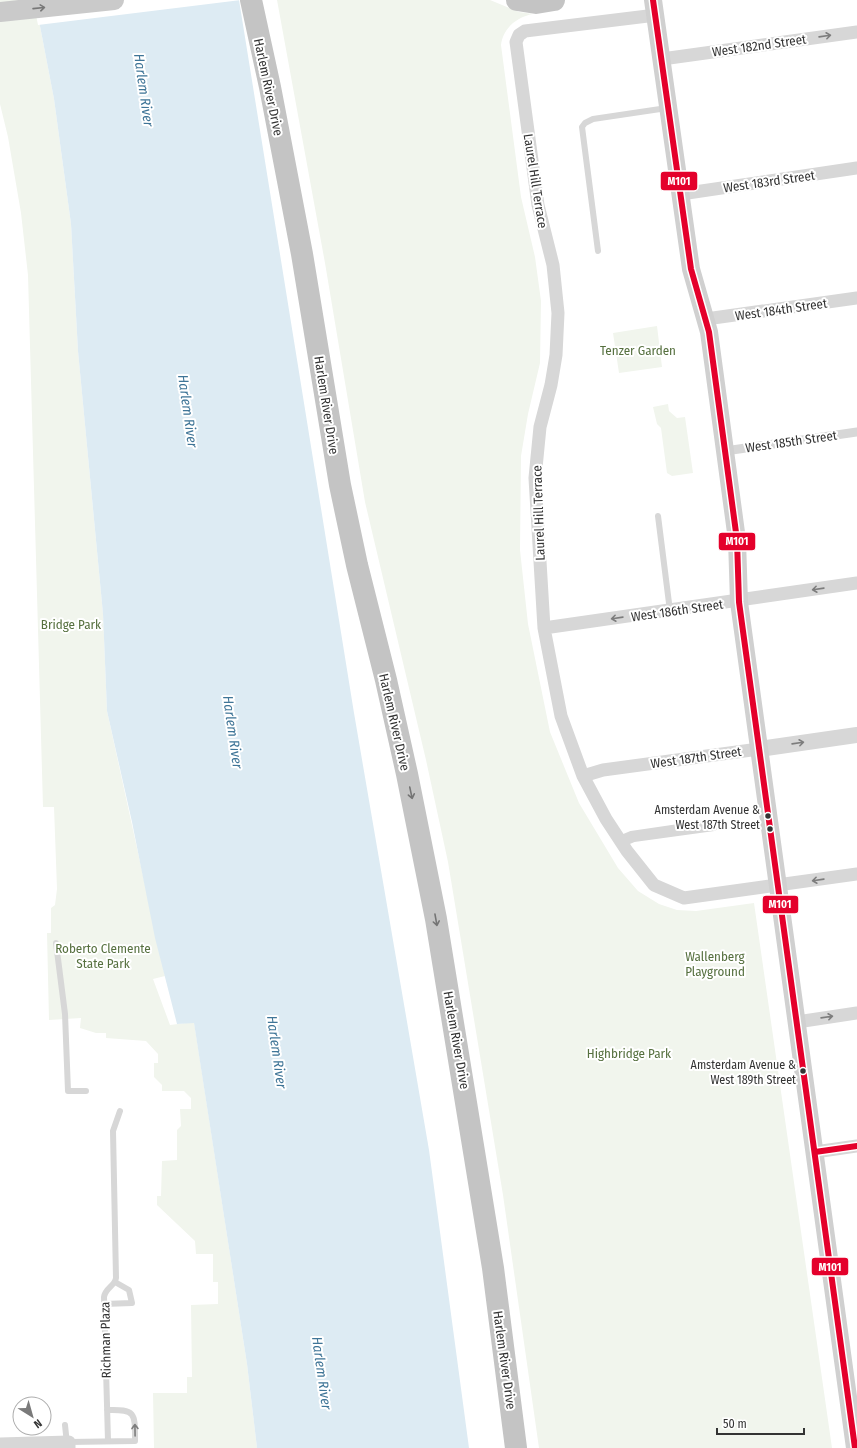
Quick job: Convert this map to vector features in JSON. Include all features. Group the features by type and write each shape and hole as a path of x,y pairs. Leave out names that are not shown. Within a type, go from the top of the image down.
{"highway":[{"name":"Harlem River Drive","path":"251,0 270,87 302,254 340,485 357,566 400,745 436,919 493,1268 516,1448"},
{"name":"Harlem River Drive","path":"265,0 316,250 353,482 370,562 422,776 450,916 506,1266 530,1448"},
{"path":"518,0 536,3 554,0"}],"main road":[{"path":"0,12 114,0"},
{"path":"655,8 693,278 706,319 725,451 737,540 739,602 856,1448"}],"street":[{"name":"Laurel Hill Terrace","path":"655,8 525,31 519,36 516,42 538,205 553,265 558,313 556,355 551,385 540,427 535,478 544,628 561,716 582,776 621,842 654,885 684,898 857,874"},
{"name":"West 182nd Street","path":"662,59 857,32"},
{"name":"West 183rd Street","path":"680,194 857,168"},
{"name":"West 184th Street","path":"706,319 857,298"},
{"name":"West 185th Street","path":"725,451 857,432"},
{"name":"West 186th Street","path":"544,628 739,602 857,583"},
{"name":"West 187th Street","path":"582,776 603,770 857,735"},
{"path":"797,1022 857,1013"},
{"path":"816,1152 857,1146"},
{"path":"0,1444 69,1446"}],"lane":[{"path":"598,251 582,127 585,123 592,119 668,108"},
{"path":"658,516 670,611"},
{"path":"621,842 631,834 713,825"},
{"path":"56,943 66,1014 68,1091 86,1091"},
{"path":"104,1304 132,1303 129,1290 115,1282 113,1131 120,1110"},
{"name":"Richman Plaza","path":"108,1441 104,1304 105,1293 115,1282"},
{"path":"66,1425 69,1446 108,1441 135,1441 134,1417 129,1411 107,1410"}],"green space":[{"name":"Roberto Clemente State Park","path":"0,0 35,0 54,99 71,224 78,351 103,614 107,711 165,976 153,979 170,1025 194,1022 247,1364 257,1448 154,1448 153,1393 187,1393 187,1377 192,1377 191,1305 218,1304 218,1282 213,1282 213,1254 196,1254 195,1241 157,1205 157,1196 161,1196 162,1161 177,1160 177,1130 181,1126 180,1109 191,1109 191,1098 184,1091 162,1091 162,1085 154,1077 154,1063 158,1063 158,1054 146,1041 106,1038 106,1033 96,1033 80,1028 81,1018 49,1020 47,933 51,933 51,908 55,905 57,889 54,807 43,807 28,275 21,213 8,137 0,104"},
{"name":"Highbridge Park","path":"277,0 490,0 519,12 533,14 527,15 512,24 505,33 501,45 521,197 535,257 541,301 540,363 528,414 521,456 520,550 528,624 550,732 579,803 618,868 638,891 659,904 677,910 696,911 754,903 832,1448 539,1448 503,1195 448,862 426,760 365,502 325,263"},
{"name":"Tenzer Garden","path":"657,326 662,367 619,373 613,333"},
{"path":"668,404 669,411 677,418 685,417 693,473 672,476 667,473 661,428 657,424 653,407"}],"water":[{"name":"Harlem River","path":"35,0 239,0 354,713 429,1150 469,1448 257,1448 247,1364 194,1023 177,1024 155,938 132,822 107,711 103,614 78,351 71,224 54,99"}],"pier":[{"path":"33,0 241,0 38,25"}],"transit line":[{"name":"M101","path":"653,0 691,269 709,332 737,540 739,602 855,1448"},
{"name":"M101","path":"815,1152 857,1146"}],"place":[{"name":"Amsterdam Avenue & West 187th Street","path":"768,816"},
{"name":"Amsterdam Avenue & West 189th Street","path":"803,1071"}],"park label":[{"name":"Bridge Park","path":"71,624"},
{"name":"Wallenberg Playground","path":"715,964"}]}
